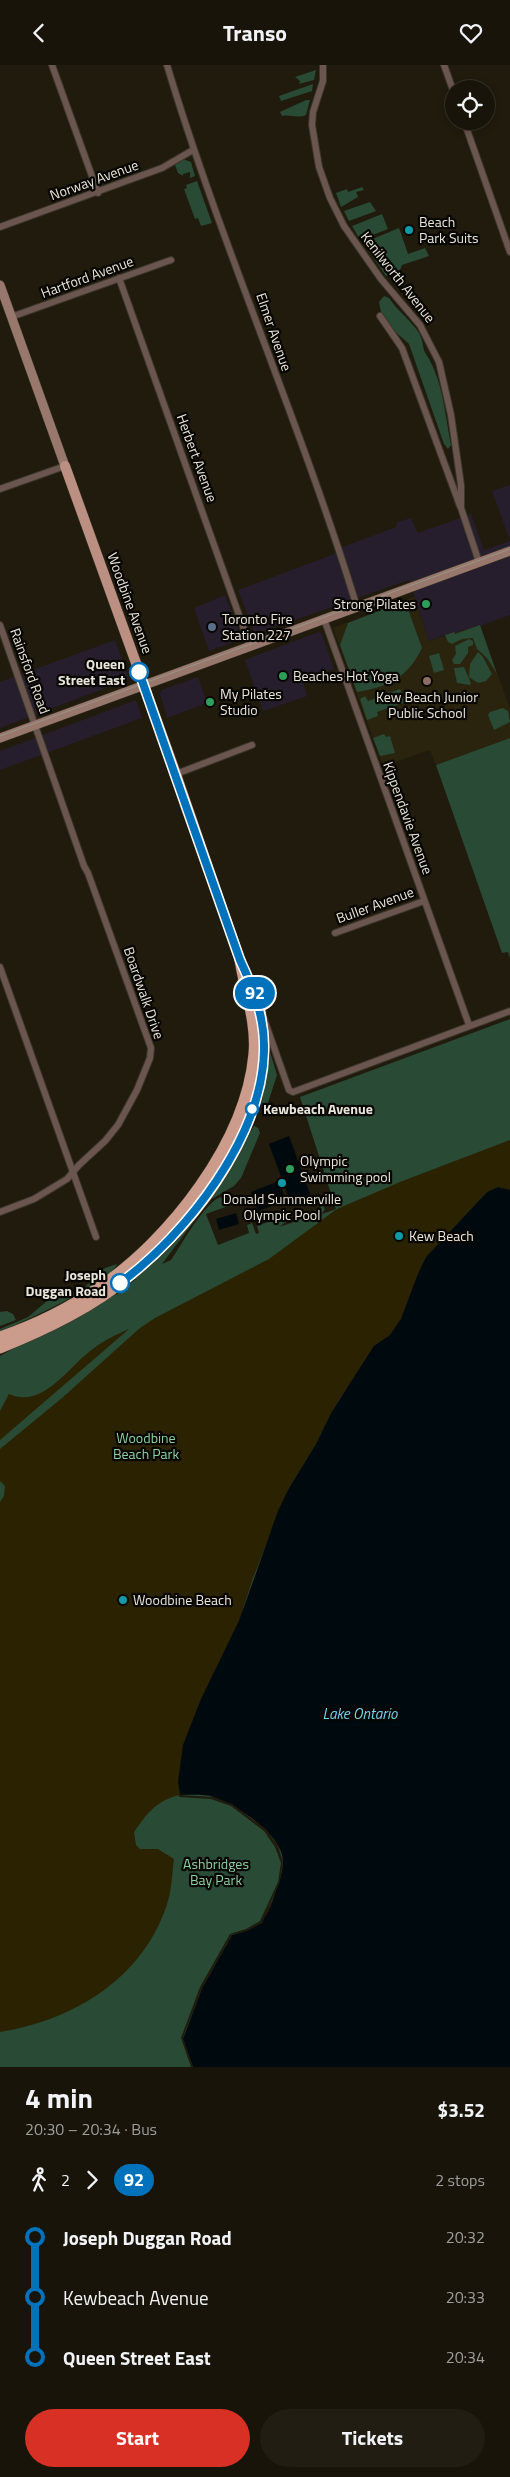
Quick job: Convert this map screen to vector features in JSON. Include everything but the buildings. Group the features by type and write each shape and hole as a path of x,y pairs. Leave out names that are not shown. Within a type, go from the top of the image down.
{"highway":[{"name":"Woodbine Avenue","path":"0,1337 68,1307 114,1276 162,1232 194,1192 231,1133 244,1102 252,1071 254,1051 253,1025 240,960"},
{"path":"0,1348 70,1316 116,1287 162,1247 203,1199 241,1136 258,1094 264,1050 259,1006"}],"main road":[{"name":"Woodbine Avenue","path":"1,289 176,774 240,960 259,1006"},
{"path":"0,739 510,551"}],"street":[{"path":"52,65 98,193"},
{"name":"Elmer Avenue","path":"167,65 193,150 241,276 357,607"},
{"name":"Kenilworth Avenue","path":"323,65 323,81 313,112 312,125 320,167 330,198 344,227 380,279 420,325 439,362 451,415 461,485 461,508"},
{"path":"444,65 449,80"},
{"path":"467,130 510,252"},
{"name":"Norway Avenue","path":"0,227 98,193 162,168 193,150"},
{"name":"Hartford Avenue","path":"11,317 171,260"},
{"name":"Herbert Avenue","path":"119,278 250,646"},
{"name":"Kenilworth Avenue","path":"380,317 402,348 479,562"},
{"path":"0,489 65,466"},
{"name":"Kippendavie Avenue","path":"324,619 469,1025"},
{"name":"Rainsford Road","path":"0,625 36,725"},
{"name":"Boardwalk Drive","path":"0,1212 42,1195 67,1179 105,1141 118,1125 148,1066 150,1048 123,968 84,866 36,725"},
{"path":"176,774 252,745"},
{"name":"Buller Avenue","path":"335,933 424,901"},
{"path":"0,967 96,1237"},
{"name":"Woodbine Avenue","path":"259,1006 289,1090 293,1092 469,1025"},
{"path":"469,1025 510,1011"}],"shaded area":[{"path":"510,485 510,540 492,491"},
{"path":"471,514 484,550 510,541 510,615 455,635 453,632 429,641 409,580 255,634 238,590 332,555 343,547 396,527 397,522 411,518 418,533"},
{"path":"225,595 242,639 209,651 194,608"},
{"name":"Kew Beach Junior Public School","path":"414,597 429,641 480,625 510,709 510,738 436,765 430,750 383,766 333,628"},
{"path":"319,632 322,634 334,669 302,679 307,696 263,711 245,660"},
{"path":"115,640 129,679 0,728 0,682"},
{"path":"198,677 207,703 167,718 160,694 162,690"},
{"path":"136,700 142,718 0,770 0,751"}],"green space":[{"path":"316,70 314,80 299,84 300,81 295,77"},
{"path":"313,84 312,91 281,101 279,96"},
{"path":"310,100 306,115 300,117 282,116 280,112"},
{"path":"183,159 191,162 195,176 190,178 190,172 183,174 183,176 178,173 175,165"},
{"path":"197,181 212,223 201,226 198,218 195,219 184,189 187,188 186,185"},
{"path":"362,187 364,190 356,192 358,197 341,207 336,193 347,189 348,192"},
{"path":"370,202 376,211 349,221 344,211"},
{"path":"382,214 388,229 360,240 352,226"},
{"path":"399,228 408,254 425,248 429,256 402,265 400,270 386,276 363,243"},
{"path":"384,296 389,298 414,326 421,337 425,352 432,364 440,386 451,445 448,449 444,444 409,344 391,328 381,312 379,302"},
{"path":"405,601 422,648 417,658 404,673 388,684 357,692 340,645 348,623"},
{"path":"480,625 497,674 487,658 477,649 473,638 462,639 452,644 448,642 445,635 454,632 455,634"},
{"path":"469,639 473,641 473,645 468,647 468,653 460,664 454,664 452,660 456,654 455,646"},
{"path":"478,652 483,657 492,674 486,681 478,683 469,677 470,664"},
{"path":"439,653 444,670 434,673 429,656"},
{"path":"464,667 471,683 470,685 457,683 454,668"},
{"path":"400,689 406,702 377,712 378,716 367,720 360,699 365,696 368,701"},
{"path":"503,708 508,711 510,722 494,730 488,715 490,712"},
{"path":"384,734 386,737 390,736 395,753 380,756 373,738"},
{"path":"510,738 510,958 508,952 502,953 436,765"},
{"name":"Woodbine Beach","path":"510,1019 510,1190 498,1187 426,1257 348,1385 201,1699 212,1797 245,1814 268,1832 282,1853 283,1864 277,1890 266,1914 183,2038 193,2067 0,2067 0,1356 114,1292 116,1295 136,1279 135,1276 220,1182 254,1126 258,1128 260,1133 241,1178 234,1186 210,1200 162,1264 171,1260 202,1213 220,1197 237,1195 239,1202 206,1214 218,1245 249,1233 247,1225 252,1223 256,1234 259,1233 257,1226 287,1215 289,1220 279,1227 294,1222 323,1206 325,1209 322,1214 336,1209 300,1097"},
{"path":"270,1052 277,1075 266,1109 261,1107"},
{"path":"117,1264 111,1272 83,1291 0,1332 0,1329 28,1317 47,1301 83,1289 105,1268"},
{"path":"7,1311 13,1314 16,1320 0,1326 0,1312"}],"sand":[{"name":"Woodbine Beach","path":"510,1140 510,1190 498,1187 487,1192 426,1257 401,1319 390,1335 374,1346 331,1413 316,1444 289,1488 253,1578 239,1621 201,1699 178,1782 180,1795 165,1800 153,1808 134,1832 136,1845 140,1849 158,1849 174,1859 168,1901 157,1928 143,1952 125,1973 104,1990 80,2005 55,2017 28,2026 0,2032 0,1502 4,1496 5,1486 0,1481 0,1449 62,1398 140,1328 155,1318 269,1259 337,1209 400,1182"},
{"path":"129,1329 0,1440 0,1411 9,1394 21,1397 43,1392 63,1377 94,1348"}],"water":[{"name":"Olympic Swimming pool","path":"289,1136 310,1194 290,1201 269,1144"},
{"path":"279,1181 286,1201 258,1211 251,1192"},
{"name":"Lake Ontario","path":"498,1187 510,1190 510,2067 193,2067 183,2039 202,1988 232,1935 256,1926 269,1910 283,1863 281,1852 276,1842 268,1832 246,1814 214,1797 180,1795 178,1782 183,1745 201,1699 239,1621 278,1511 289,1488 316,1444 331,1413 374,1346 390,1335 401,1319 426,1257 487,1192"},
{"path":"236,1213 239,1224 219,1230 216,1219"}],"pier":[{"path":"178,1796 212,1797 232,1804 266,1829 278,1846 283,1862 280,1882 262,1923 247,1931 232,1935 202,1988 183,2038 193,2067 191,2067 181,2038 200,1987 230,1934 246,1929 260,1921 278,1882 281,1863 275,1847 264,1831 231,1806 211,1799"}],"tram line":[{"path":"0,736 510,549"}],"bus line":[{"name":"92","path":"120,1283 168,1240 203,1199 223,1169 241,1136 258,1094 264,1050 264,1036 259,1006 240,960 139,672"}],"place":[{"name":"Beach Park Suits","path":"409,230"},
{"name":"Strong Pilates","path":"426,604"},
{"name":"Toronto Fire Station 227","path":"212,627"},
{"name":"Queen Street East","path":"139,672"},
{"name":"Beaches Hot Yoga","path":"283,676"},
{"name":"Kew Beach Junior Public School","path":"427,681"},
{"name":"My Pilates Studio","path":"210,702"},
{"name":"Kewbeach Avenue","path":"252,1109"},
{"name":"Olympic Swimming pool","path":"290,1169"},
{"name":"Donald Summerville Olympic Pool","path":"282,1183"},
{"name":"Kew Beach","path":"399,1236"},
{"name":"Joseph Duggan Road","path":"120,1283"},
{"name":"Woodbine Beach","path":"123,1600"}],"park label":[{"name":"Woodbine Beach Park","path":"146,1446"},
{"name":"Ashbridges Bay Park","path":"216,1872"}]}
